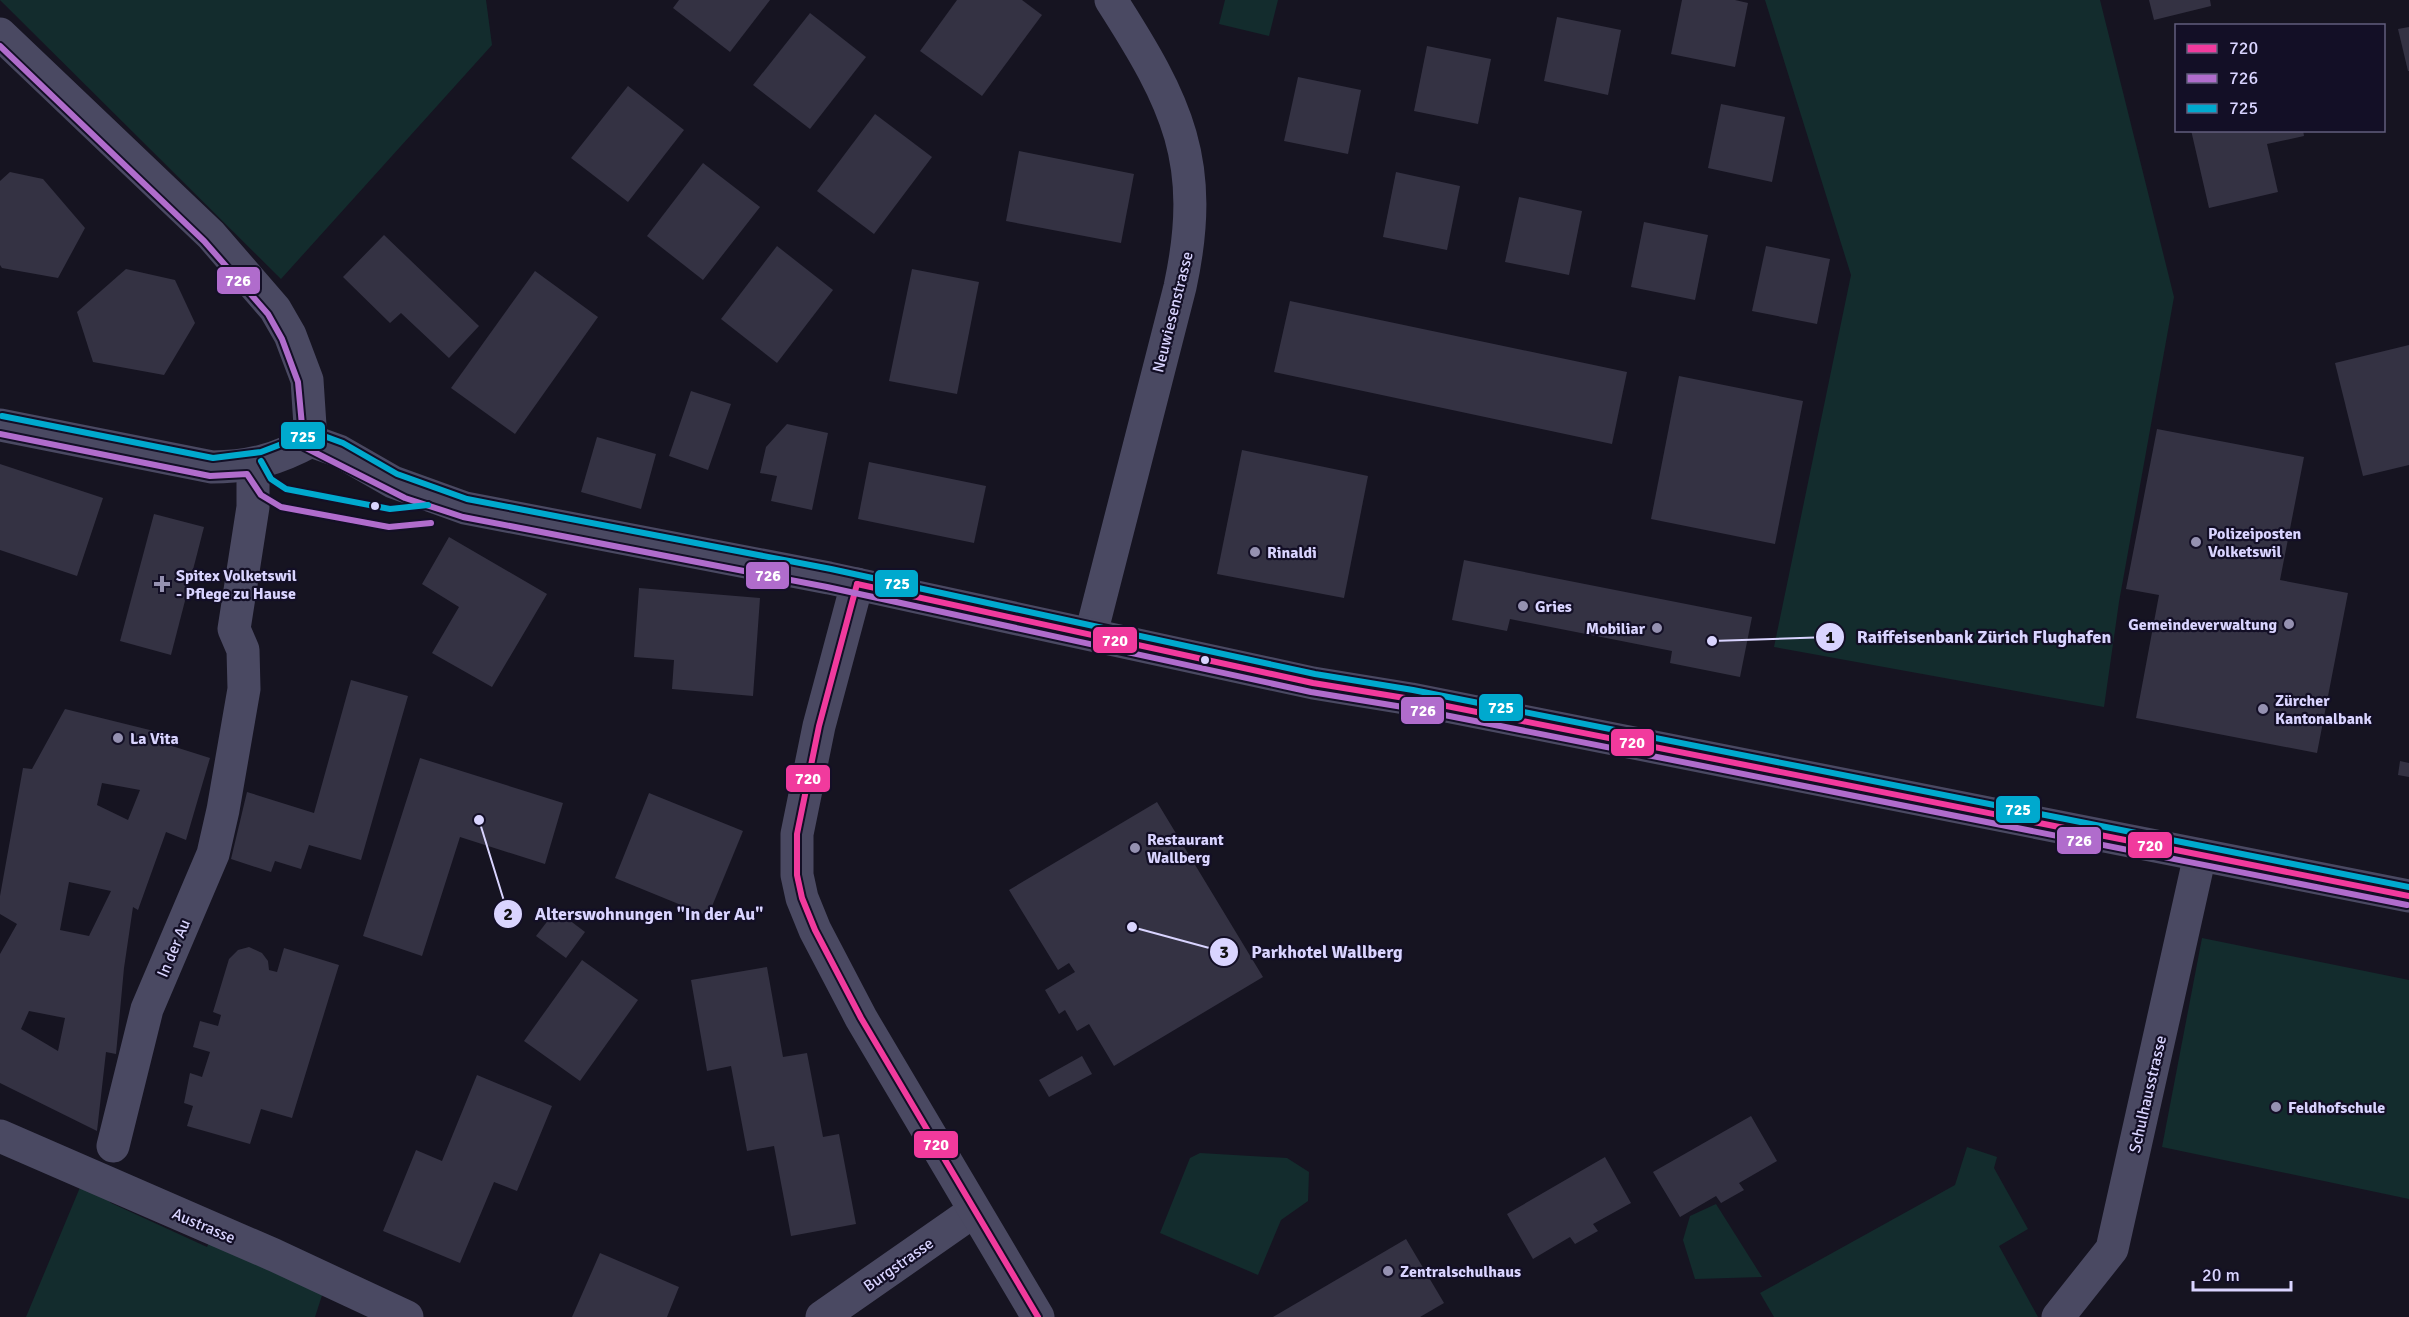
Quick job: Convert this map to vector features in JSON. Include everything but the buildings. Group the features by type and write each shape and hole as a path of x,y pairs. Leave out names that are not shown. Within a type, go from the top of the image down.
{"street":[{"name":"Neuwiesenstrasse","path":"1090,634 1180,287 1189,246 1191,210 1187,165 1179,128 1149,60 1111,0"},
{"path":"0,34 210,235 275,309 290,335 308,380 311,441"},
{"path":"0,425 212,467 253,465 289,453 311,441 339,451 393,482 450,504 857,584 1313,683 1422,702 2409,896"},
{"name":"In der Au","path":"113,1146 147,1009 213,854 226,793 244,689 243,650 234,629 253,507 253,465"},
{"path":"857,584 819,726 803,799 797,834 797,876 802,898 828,956 974,1211 1038,1317"},
{"name":"Schulhausstrasse","path":"2058,1317 2112,1249 2200,855"},
{"name":"Austrasse","path":"0,1136 274,1255 406,1317"},
{"name":"Burgstrasse","path":"822,1317 974,1211"}],"green space":[{"path":"0,0 486,0 492,45 281,279"},
{"path":"1225,0 1278,0 1269,36 1219,24"},
{"path":"1765,0 2100,0 2174,297 2119,602 2104,707 1774,647 1851,275"},
{"path":"2202,938 2409,980 2409,1199 2162,1147"},
{"path":"1967,1147 1997,1157 1994,1168 2028,1229 1999,1246 2038,1317 1774,1317 1760,1293 1955,1185"},
{"path":"1200,1153 1287,1158 1309,1172 1308,1201 1281,1220 1258,1275 1160,1233 1190,1158"},
{"path":"86,1173 111,1203 207,1247 215,1229 327,1280 315,1317 26,1317"},
{"path":"1716,1204 1762,1277 1695,1279 1683,1240 1690,1216"}],"transit line":[{"name":"726","path":"0,46 204,241 268,314 282,339 298,382 304,447 405,498 463,517 827,587 1311,692 1409,708 2407,905"},
{"name":"725","path":"2,416 213,458 261,452 313,432 343,443 397,474 467,499 831,569 1315,674 1413,690 2409,887"},
{"name":"726","path":"0,434 210,476 247,474 261,495 281,507 389,527 431,523"},
{"name":"725","path":"261,461 271,479 286,489 390,509 428,505"},
{"name":"720","path":"857,584 1313,683 1411,699 2409,896"},
{"name":"720","path":"857,584 819,726 797,834 797,875 802,898 815,930 861,1018 1038,1317"}],"place":[{"name":"Polizeiposten Volketswil","path":"2196,542"},
{"name":"Rinaldi","path":"1255,552"},
{"name":"Spitex Volketswil - Pflege zu Hause","path":"162,584"},
{"name":"Gries","path":"1523,606"},
{"name":"Gemeindeverwaltung","path":"2289,624"},
{"name":"Mobiliar","path":"1657,628"},
{"name":"Raiffeisenbank Zürich Flughafen","path":"1712,641"},
{"name":"Zürcher Kantonalbank","path":"2263,709"},
{"name":"La Vita","path":"118,738"},
{"name":"Alterswohnungen \"In der Au\"","path":"479,820"},
{"name":"Restaurant Wallberg","path":"1135,848"},
{"name":"Parkhotel Wallberg","path":"1132,927"},
{"name":"Feldhofschule","path":"2276,1107"},
{"name":"Zentralschulhaus","path":"1388,1271"}]}
